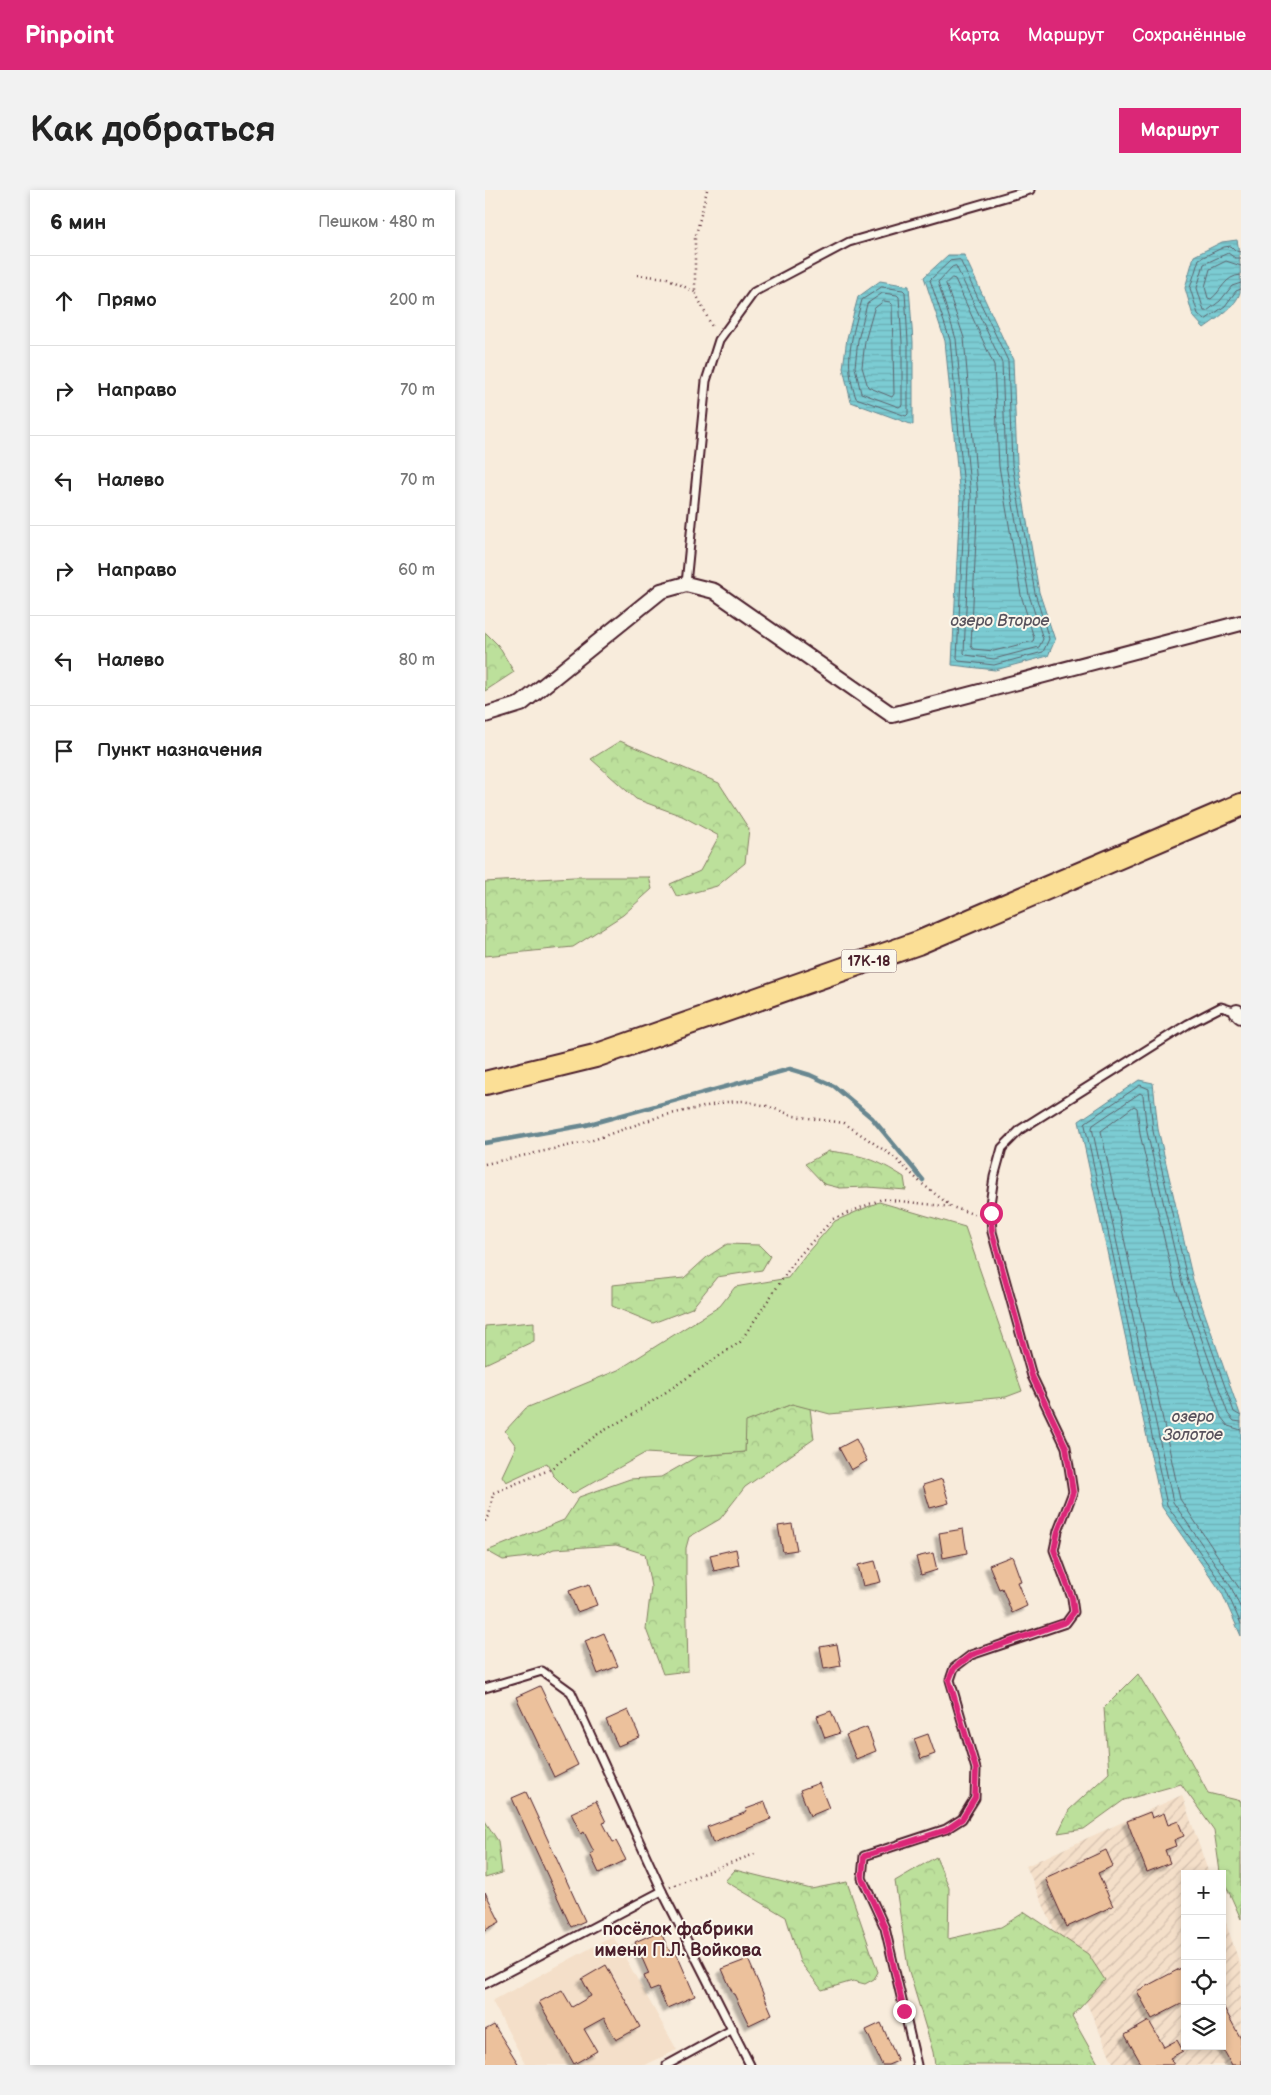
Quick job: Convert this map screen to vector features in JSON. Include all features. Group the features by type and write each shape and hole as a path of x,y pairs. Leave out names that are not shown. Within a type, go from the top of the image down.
{"main road":[{"name":"17К-18","path":"485,1083 595,1056 918,943 1241,805"}],"street":[{"path":"485,715 521,704 661,591 686,584 714,591 892,715 1241,623"}],"lane":[{"path":"686,584 707,381 719,340 754,292 849,242 1030,190"},
{"path":"917,2065 885,1928 862,1878 864,1856 946,1830 962,1819 975,1798 976,1769 949,1680 954,1668 971,1655 1066,1622 1074,1612 1072,1598 1054,1550 1058,1531 1073,1492 1066,1447 1032,1376 992,1232 991,1213 994,1177 1002,1148 1021,1129 1188,1024 1221,1007 1239,1014"},
{"path":"485,1688 542,1672 571,1692 662,1891 750,2065"},
{"path":"485,1984 662,1891"},
{"path":"667,2065 733,2029"}],"path":[{"path":"707,190 695,239 695,292 719,340"},
{"path":"637,275 667,278 695,292"},
{"path":"485,1164 590,1141 661,1116 726,1102 743,1101 767,1106 794,1116 844,1124 894,1156 921,1183 952,1207"},
{"path":"485,1521 489,1516 493,1493 549,1470 598,1434 635,1413 740,1342 796,1259 833,1219 882,1200 952,1207 973,1214 991,1213"},
{"path":"677,1885 755,1854"}],"shaded area":[{"path":"1182,1795 1208,1870 1181,1870 1181,2050 1226,2050 1226,1924 1241,1967 1241,2065 1114,2065 1026,1866"},
{"path":"613,1936 677,2050 645,2065 526,2065 492,2001"}],"green space":[{"path":"485,632 498,645 514,672 485,691"},
{"path":"620,741 719,783 749,829 745,863 717,886 677,897 670,884 700,871 719,836 682,816 636,799 591,759"},
{"path":"574,877 649,877 652,889 623,915 573,947 485,956 485,882"},
{"path":"829,1151 860,1156 885,1166 904,1177 906,1190 868,1187 840,1188 824,1184 805,1164"},
{"path":"879,1202 965,1227 1022,1391 1006,1397 830,1414 792,1404 746,1422 745,1452 698,1456 645,1453 572,1494 553,1475 547,1463 506,1482 502,1476 516,1446 505,1431 526,1408 618,1370 720,1306 735,1287 788,1278 835,1221"},
{"path":"727,1244 759,1245 770,1256 762,1270 717,1277 692,1308 653,1323 612,1306 612,1285 684,1278 707,1257"},
{"path":"534,1322 534,1341 485,1364 485,1326"},
{"path":"792,1404 810,1408 814,1439 745,1487 720,1519 689,1537 686,1548 688,1671 663,1674 646,1629 651,1587 645,1554 616,1545 554,1549 537,1556 503,1560 487,1551 564,1520 579,1497 630,1479 661,1477 698,1456 745,1452 745,1422"},
{"path":"1138,1674 1182,1745 1208,1793 1241,1801 1241,1919 1226,1885 1226,1870 1220,1870 1214,1830 1181,1784 1124,1800 1084,1829 1058,1833 1069,1810 1109,1773 1104,1708"},
{"path":"485,1821 498,1841 502,1873 485,1878"},
{"path":"936,1857 949,1888 948,1939 1001,1927 1025,1912 1088,1954 1105,1980 1072,2017 1099,2065 935,2065 933,2052 908,1968 895,1881"},
{"path":"735,1870 811,1889 847,1882 878,1972 874,1979 865,1984 853,1981 822,1990 800,1962 786,1917 725,1881"}],"water":[{"path":"1237,240 1240,292 1235,302 1225,312 1204,328 1193,316 1185,288 1194,256 1222,242"},
{"name":"озеро Второе","path":"948,255 964,255 1013,360 1017,463 1039,592 1055,640 1048,656 995,670 952,665 960,498 945,341 924,277"},
{"path":"880,281 909,286 913,342 913,425 851,402 843,368 847,338 858,297"},
{"name":"озеро Золотое","path":"1139,1080 1153,1083 1158,1129 1193,1280 1241,1417 1241,1636 1222,1593 1162,1507 1079,1121"}],"building":[{"path":"856,1439 867,1461 851,1470 839,1448"},
{"path":"942,1479 949,1503 930,1508 923,1485"},
{"path":"792,1524 797,1550 783,1552 778,1526"},
{"path":"963,1529 967,1553 943,1558 939,1533"},
{"path":"736,1549 739,1565 714,1571 710,1555"},
{"path":"933,1553 937,1570 921,1575 916,1557"},
{"path":"1012,1556 1021,1581 1017,1582 1027,1606 1012,1613 1002,1588 999,1589 989,1565"},
{"path":"875,1561 881,1582 863,1586 858,1565"},
{"path":"589,1584 597,1605 577,1612 569,1591"},
{"path":"604,1633 618,1666 598,1674 585,1641"},
{"path":"837,1644 841,1666 824,1669 820,1647"},
{"path":"540,1686 578,1765 554,1777 516,1697"},
{"path":"628,1710 640,1737 618,1746 606,1720"},
{"path":"831,1711 840,1733 825,1738 817,1716"},
{"path":"867,1727 876,1751 856,1759 846,1735"},
{"path":"928,1734 935,1754 921,1759 914,1739"},
{"path":"819,1783 829,1808 810,1816 800,1790"},
{"path":"526,1792 585,1921 571,1927 512,1798"},
{"path":"596,1801 606,1822 603,1823 613,1842 616,1841 626,1860 599,1873 590,1854 594,1852 584,1832 581,1834 571,1813"},
{"path":"765,1802 771,1819 713,1843 707,1827 747,1812 746,1809"},
{"path":"1150,1812 1152,1818 1164,1813 1168,1825 1178,1821 1184,1836 1174,1840 1176,1846 1165,1850 1170,1863 1147,1872 1127,1821"},
{"path":"1106,1850 1113,1866 1098,1873 1113,1906 1067,1927 1045,1878"},
{"path":"485,1892 500,1922 485,1930"},
{"path":"660,1931 670,1952 675,1950 695,1996 667,2008 658,1988 650,1991 644,1976 649,1974 635,1942"},
{"path":"748,1959 772,2014 749,2025 722,1969"},
{"path":"606,1965 640,2027 616,2040 604,2018 584,2029 597,2051 574,2064 539,2002 562,1990 572,2007 591,1996 582,1979"},
{"path":"1181,1968 1181,2004 1152,2019 1137,1991"},
{"path":"1226,2011 1241,2039 1241,2065 1232,2065 1224,2050 1226,2050"},
{"path":"1149,2021 1164,2047 1177,2040 1183,2051 1170,2058 1174,2065 1142,2065 1125,2035"},
{"path":"881,2023 898,2061 888,2065 882,2065 866,2030"},
{"path":"494,2025 519,2065 487,2065 485,2061 485,2030"}],"waterway":[{"path":"485,1143 586,1125 790,1069 810,1075 834,1086 872,1118 923,1180"}],"district":[{"name":"посёлок фабрики имени П.Л. Войкова","path":"678,1939"}],"route":[{"path":"904,2011 885,1928 862,1878 864,1856 946,1830 962,1819 975,1798 976,1769 949,1680 954,1668 971,1655 1066,1622 1074,1612 1072,1598 1054,1550 1058,1531 1073,1492 1066,1447 1032,1376 992,1232 991,1213"}]}
